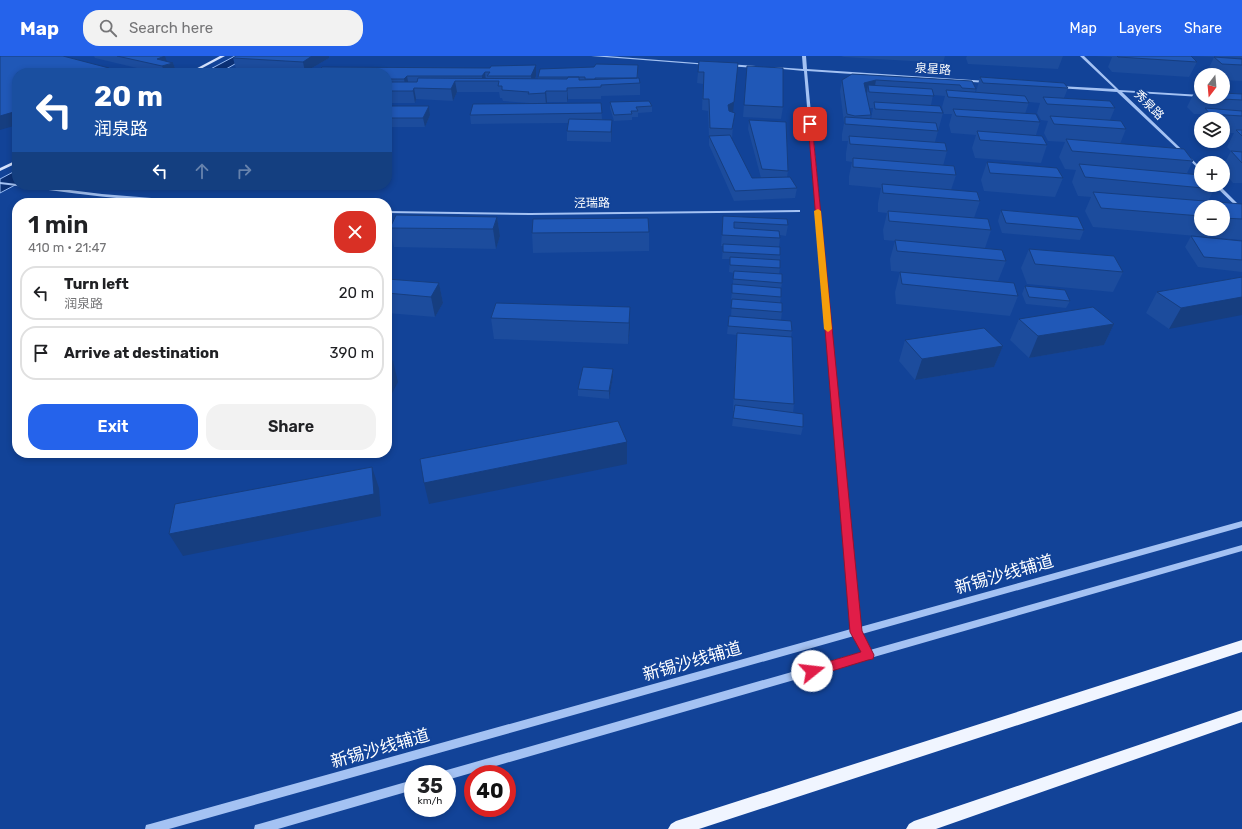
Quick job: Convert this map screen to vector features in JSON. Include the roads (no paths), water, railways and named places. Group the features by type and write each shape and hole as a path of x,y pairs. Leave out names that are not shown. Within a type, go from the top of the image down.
{"main road":[{"path":"200,68 223,56"},
{"path":"0,170 12,164"},
{"path":"676,829 1242,646"},
{"path":"914,829 1242,716"}],"street":[{"path":"593,56 711,64"},
{"path":"804,56 856,632 868,655"},
{"name":"秀泉路","path":"1082,56 1194,163"},
{"path":"726,65 758,67"},
{"name":"泉星路","path":"766,68 994,83"},
{"path":"1058,87 1194,96"},
{"path":"0,183 12,185"},
{"path":"56,190 139,198"},
{"path":"1223,192 1242,211"},
{"name":"泾瑞路","path":"392,212 530,214 798,211"},
{"name":"新锡沙线辅道","path":"150,829 1242,524"},
{"path":"456,773 1242,548"},
{"path":"259,829 404,788"}],"water":[{"path":"235,56 249,56 228,68 212,68"},
{"path":"12,173 12,187 0,193 0,179"}]}
